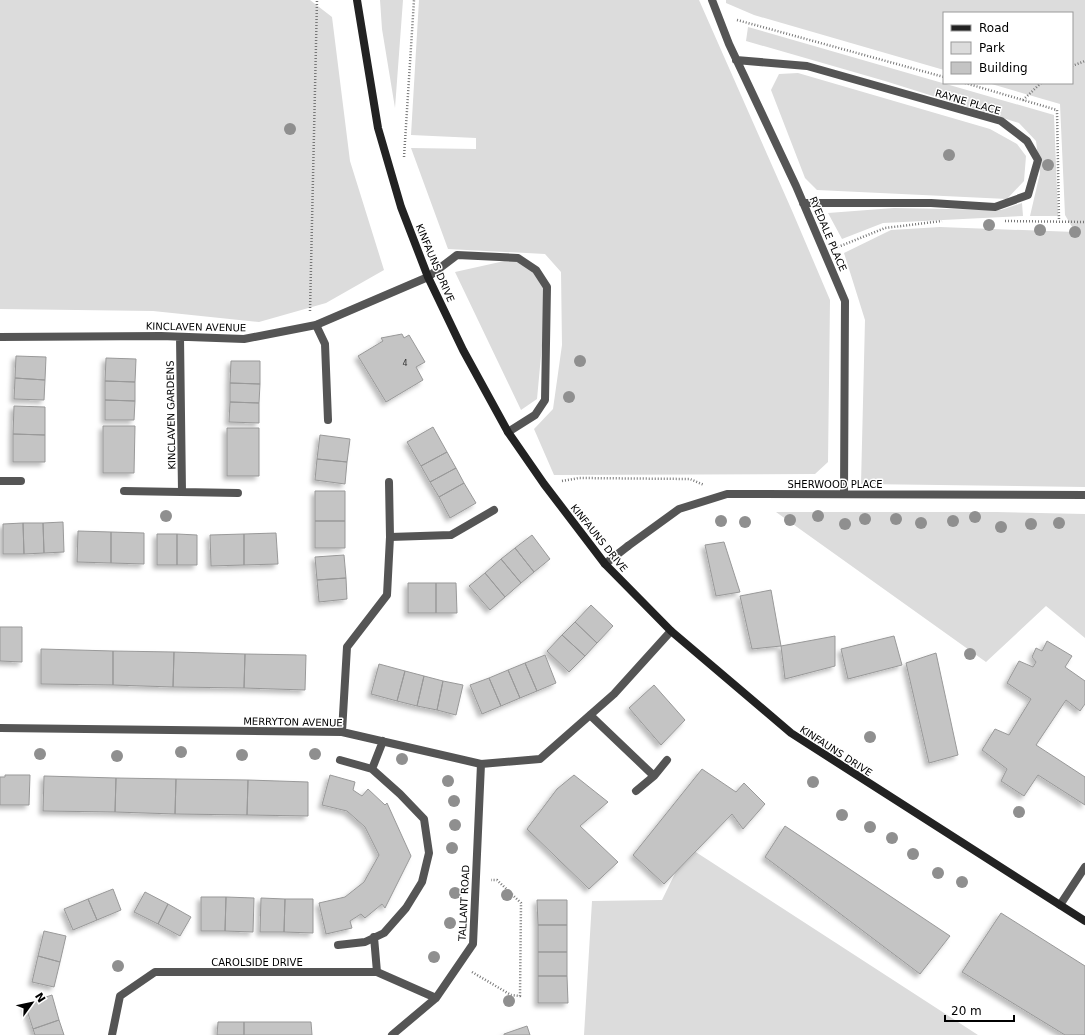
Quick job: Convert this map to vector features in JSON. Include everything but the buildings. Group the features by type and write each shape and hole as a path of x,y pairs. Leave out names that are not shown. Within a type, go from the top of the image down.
{"street":[{"name":"KINFAUNS DRIVE","path":"357,0 378,128 401,207 428,277 463,350 508,432 544,484 605,564 671,631 790,733 1085,921"},
{"name":"RYEDALE PLACE","path":"712,0 736,60 803,203 845,301 844,494"},
{"name":"RAYNE PLACE","path":"736,60 807,66 1001,121 1027,141 1038,160 1028,195 995,207 931,203 803,203"},
{"name":"KINCLAVEN AVENUE","path":"0,337 180,337 244,340 313,326 428,277 457,255 518,258 536,270 547,287 545,400 535,415 508,432"},
{"path":"313,326 325,344 328,420"},
{"name":"KINCLAVEN GARDENS","path":"180,337 182,492"},
{"path":"0,481 21,481"},
{"path":"342,732 347,647 387,595 390,538 389,482"},
{"path":"124,491 238,493"},
{"name":"SHERWOOD PLACE","path":"605,564 679,509 727,494 1085,495"},
{"path":"390,538 452,535 494,510"},
{"name":"MERRYTON AVENUE","path":"0,728 342,732 480,764 540,759 614,694 671,631"},
{"path":"590,715 654,776"},
{"path":"372,769 383,741"},
{"path":"338,945 364,942 384,933 406,908 422,882 429,853 424,820 400,794 372,769 340,760"},
{"path":"636,791 654,776 667,760"},
{"name":"TALLANT ROAD","path":"392,1035 436,998 473,944 480,764"},
{"path":"1060,905 1085,867"},
{"path":"374,937 377,972"},
{"name":"CAROLSIDE DRIVE","path":"112,1035 120,996 156,972 377,972 436,998"}],"path":[{"path":"313,326 317,0"},
{"path":"404,159 414,0"},
{"path":"717,14 943,77"},
{"path":"1073,66 1085,61"},
{"path":"1023,100 1040,84"},
{"path":"824,252 885,228 946,221"},
{"path":"999,221 1085,222"},
{"path":"544,484 579,478 690,479 727,494"},
{"path":"459,965 511,995 520,996 522,903 497,880 476,879"}],"green space":[{"path":"0,0 310,0 332,17 350,161 384,270 326,303 259,322 153,311 0,309"},
{"path":"380,0 403,0 395,108 382,29"},
{"path":"419,0 699,0 830,300 828,462 815,474 554,475 534,429 553,409 562,345 561,272 545,254 448,249 411,148 476,149 476,138 411,135"},
{"path":"726,0 1085,0 1085,487 861,484 865,320 844,253 891,230 940,227 1075,232 1065,215 1060,104 991,84 1073,84 1073,12 943,12 943,70 754,15 726,3"},
{"path":"748,27 1054,115 1058,216 1030,216 1040,173 1036,141 1019,123 885,81 746,41"},
{"path":"798,73 990,129 1017,144 1026,156 1024,181 1007,199 817,190 805,178 771,90 779,74"},
{"path":"1022,203 1023,216 883,223 842,239 828,213 894,208 1001,210"},
{"path":"518,258 536,270 547,291 537,399 521,410 455,272"},
{"path":"776,512 996,512 1085,514 1085,638 1046,606 986,662"},
{"path":"688,847 978,1035 584,1035 592,901 662,900"}]}
